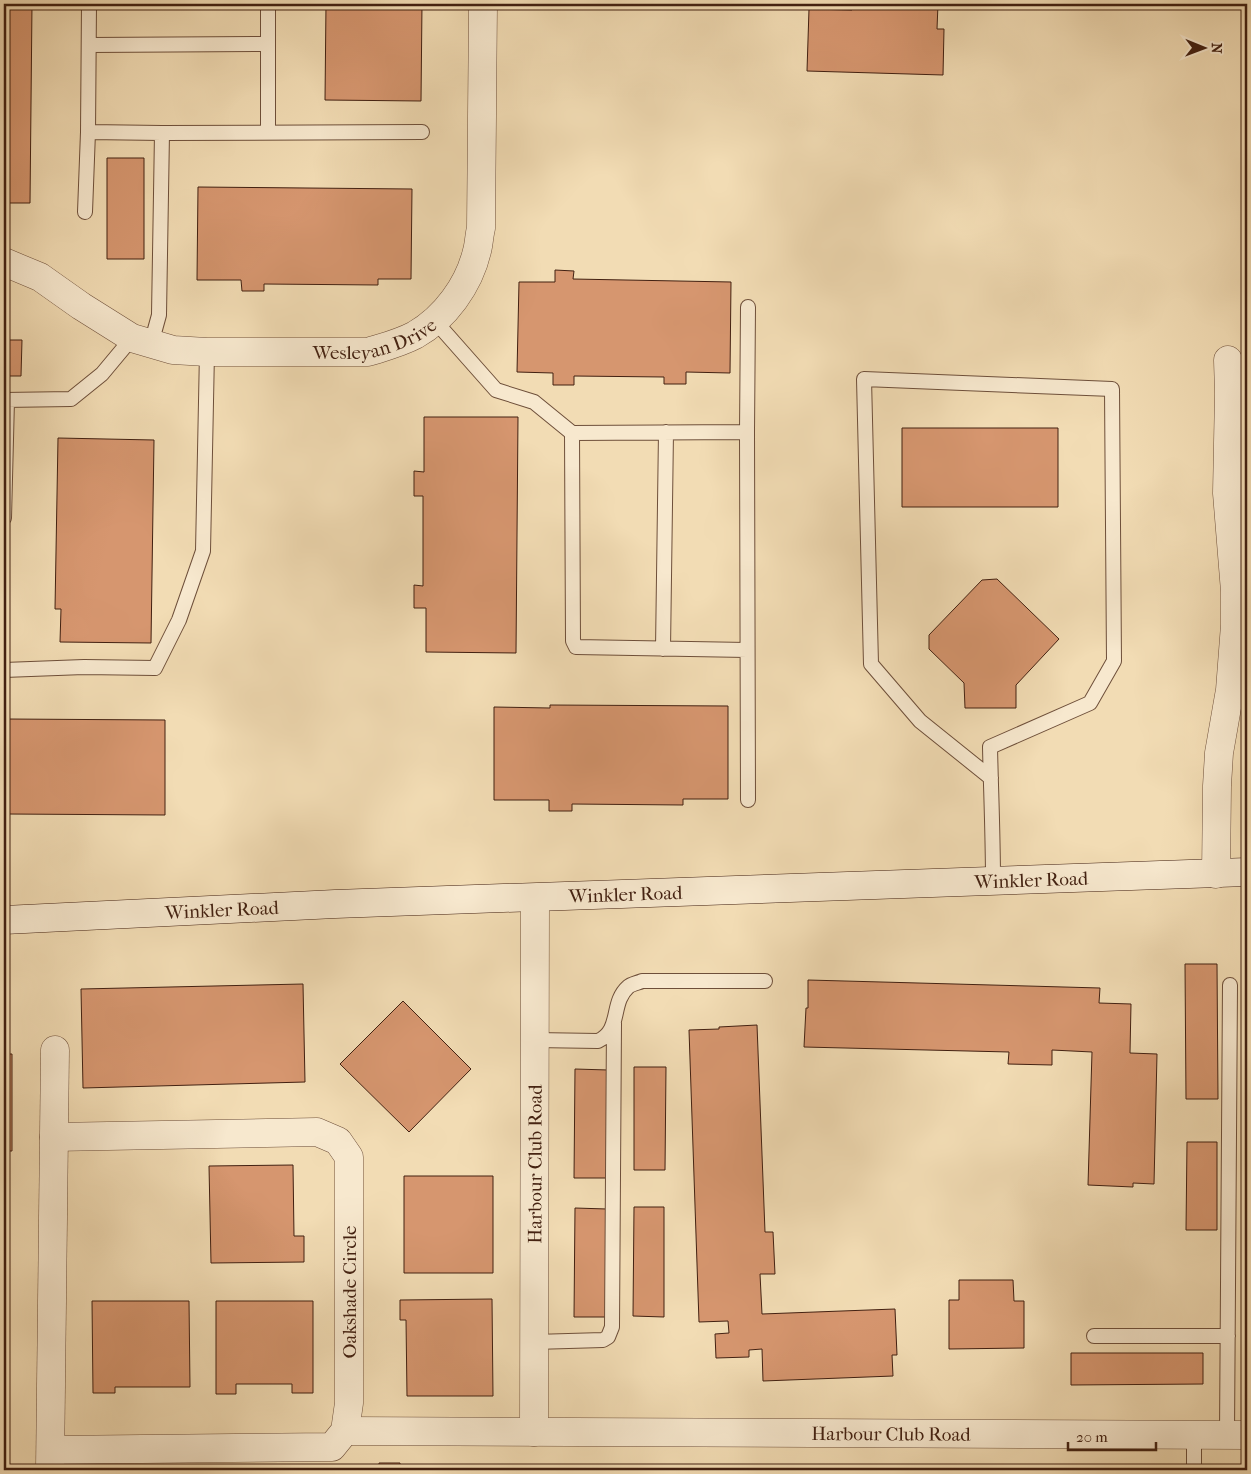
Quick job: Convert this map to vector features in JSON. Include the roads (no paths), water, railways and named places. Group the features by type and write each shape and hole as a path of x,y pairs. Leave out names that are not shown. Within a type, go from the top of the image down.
{"street":[{"name":"Wesleyan Drive","path":"4,262 40,277 81,306 142,341 173,350 207,352 368,352 392,345 415,335 435,321 452,303 466,281 477,252 481,228 483,4"},
{"path":"1216,874 1219,753 1230,690 1235,625 1235,591 1227,493 1228,360"},
{"name":"Winkler Road","path":"4,920 325,905 1247,872"},
{"name":"Harbour Club Road","path":"534,1432 535,898"},
{"path":"55,1050 51,1460 332,1447 345,1431"},
{"name":"Oakshade Circle","path":"54,1137 317,1132 338,1141 349,1157 350,1403 345,1431"},
{"name":"Harbour Club Road","path":"345,1431 1237,1435"}],"lane":[{"path":"86,212 89,4"},
{"path":"268,4 268,132"},
{"path":"89,45 268,44"},
{"path":"88,132 422,132"},
{"path":"4,518 5,400 70,399 142,341 159,315 162,133"},
{"path":"748,307 748,800"},
{"path":"435,321 496,390 534,402 572,432 747,432"},
{"path":"4,670 84,666 155,668 179,620 203,552 207,352"},
{"path":"991,778 920,721 871,664 864,379 1112,389 1114,661 1090,703 990,747 991,778 993,882"},
{"path":"572,432 572,641 576,648 747,650"},
{"path":"663,649 666,432"},
{"path":"535,1040 598,1041 607,1037 614,1023 621,996 629,986 642,981 765,982"},
{"path":"1230,985 1228,1336 1237,1435"},
{"path":"534,1342 603,1340 608,1338 612,1327 614,1023"},
{"path":"1094,1336 1228,1336"},
{"path":"1194,1434 1194,1470"}]}
